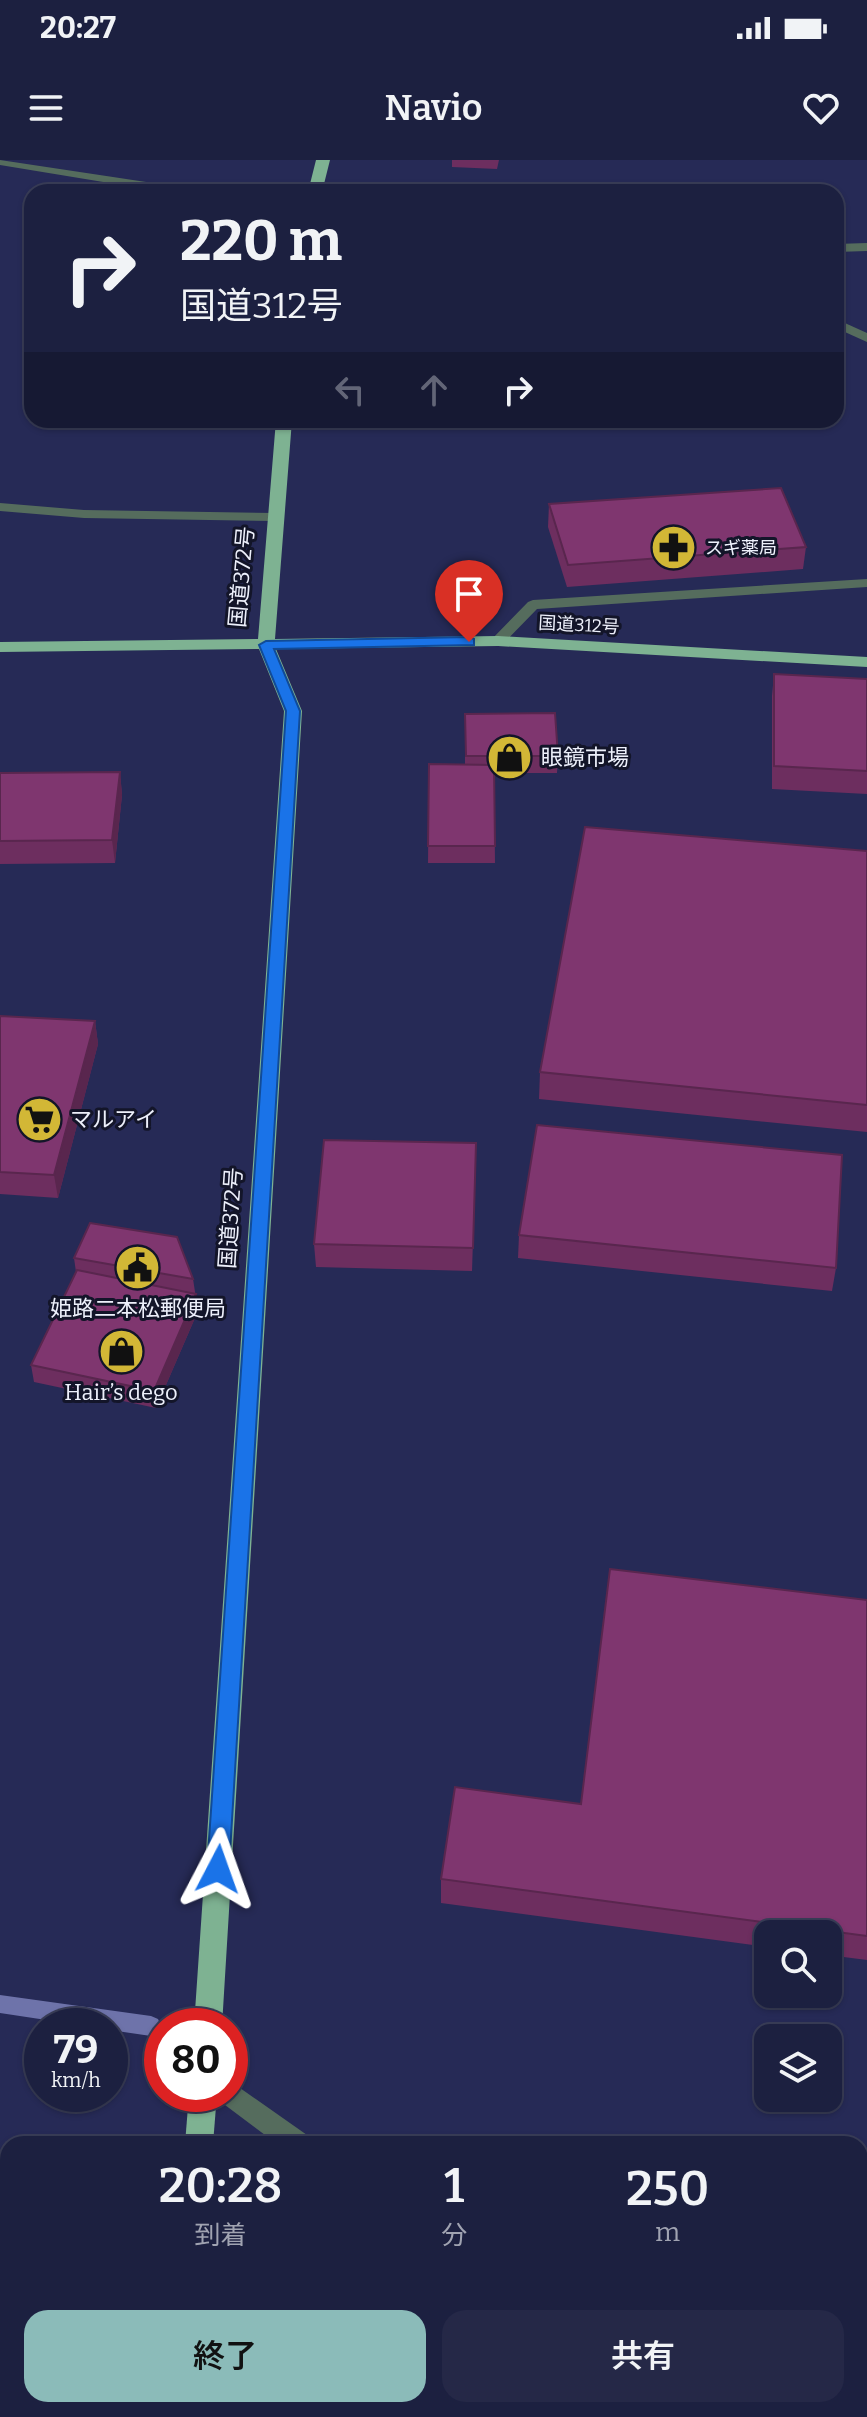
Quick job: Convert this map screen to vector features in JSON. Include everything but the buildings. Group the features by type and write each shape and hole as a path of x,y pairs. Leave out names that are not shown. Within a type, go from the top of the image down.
{"highway":[{"path":"317,184 323,160"},
{"name":"国道372号","path":"209,2008 293,711 266,645 283,428"},
{"name":"国道312号","path":"0,647 498,641 867,662"},
{"path":"200,2136 202,2112"}],"street":[{"path":"0,161 138,184"},
{"path":"844,248 867,247"},
{"path":"844,327 867,338"},
{"path":"0,507 84,514 276,517"},
{"path":"498,641 533,605 867,583"},
{"path":"248,2106 287,2136"}],"waterway":[{"path":"0,2004 144,2025"}],"place":[{"name":"スギ薬局","path":"674,548"},
{"name":"眼鏡市場","path":"510,757"},
{"name":"マルアイ","path":"39,1119"},
{"name":"姫路二本松郵便局","path":"138,1267"},
{"name":"Hair’s dego","path":"121,1351"}],"route":[{"path":"218,1869 293,711 266,645 469,642"}]}
